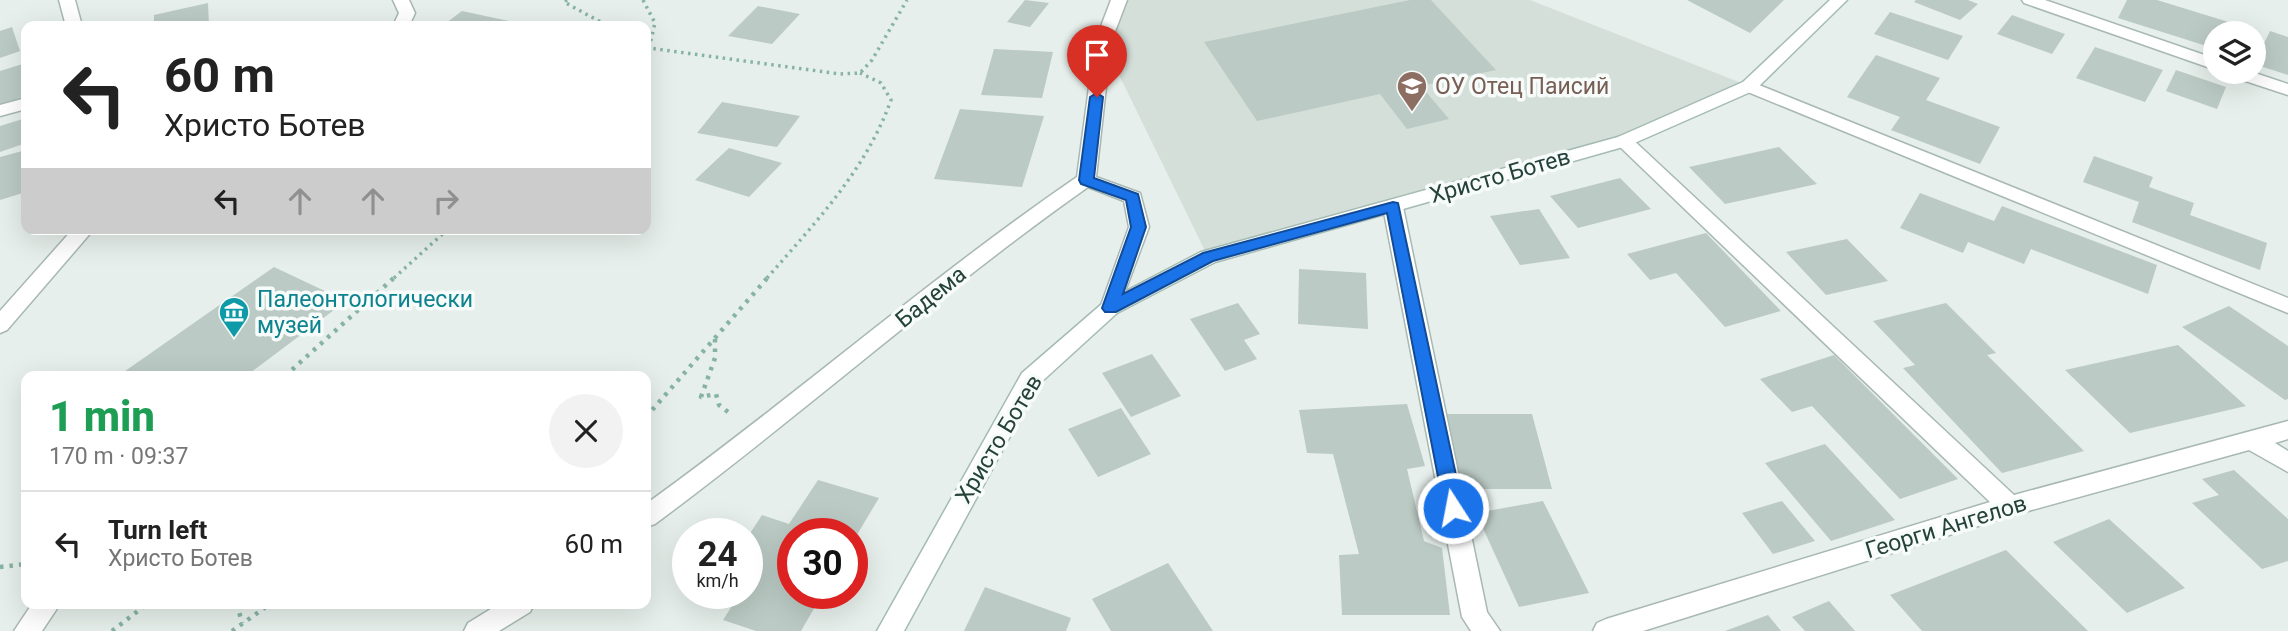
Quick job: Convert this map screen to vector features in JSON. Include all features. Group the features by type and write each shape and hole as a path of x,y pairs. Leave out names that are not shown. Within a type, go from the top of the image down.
{"street":[{"path":"67,0 73,21"},
{"path":"401,0 407,13 403,21"},
{"path":"1110,308 1139,227 1133,197 1086,180 1103,42 1119,0"},
{"name":"Христо Ботев","path":"890,631 1030,379 1110,308 1208,257 1624,141 1749,86 1839,0"},
{"path":"2029,0 2203,60"},
{"path":"2266,82 2288,90"},
{"path":"1749,86 2288,306"},
{"path":"0,111 21,105"},
{"path":"1624,141 2010,506"},
{"name":"Бадема","path":"651,513 718,466 1028,219 1086,180"},
{"path":"1393,207 1475,617 1486,631"},
{"path":"0,326 78,235"},
{"name":"Георги Ангелов","path":"1606,631 2010,506 2288,430"},
{"path":"2253,441 2288,463"},
{"path":"27,631 43,609"},
{"path":"478,631 513,609"}],"path":[{"path":"567,0 564,2 599,21"},
{"path":"643,0 654,23 651,34"},
{"path":"860,73 872,60 907,0"},
{"path":"651,50 840,74 860,73 881,83 891,100 882,125 841,194 651,411"},
{"path":"291,371 441,235"},
{"path":"715,338 715,358 701,397 716,394 719,405 728,411 736,407"},
{"path":"0,567 21,565"},
{"path":"112,631 141,609"},
{"path":"238,609 242,624"},
{"path":"232,631 263,609"}],"shaded area":[{"name":"ОУ Отец Паисий","path":"1119,0 1530,0 1749,86 1624,141 1208,257 1103,42"}],"building":[{"path":"1025,0 1049,3 1030,27 1007,22"},
{"path":"1410,0 1431,0 1496,70 1421,86 1449,119 1407,129 1380,94 1257,121 1204,42"},
{"path":"1687,0 1784,0 1750,33"},
{"path":"1968,0 1978,4 1960,20 1914,2"},
{"path":"2127,0 2157,0 2225,21 2203,21 2203,45 2118,18"},
{"path":"208,3 209,21 154,21 154,15"},
{"path":"758,6 800,14 772,44 728,36"},
{"path":"462,11 508,21 449,21"},
{"path":"1890,12 1963,36 1948,60 1874,34"},
{"path":"2012,15 2065,34 2052,54 1997,34"},
{"path":"12,27 20,51 0,58 0,31"},
{"path":"2270,31 2288,37 2288,75 2266,68 2266,39"},
{"path":"2095,47 2163,70 2145,102 2076,78"},
{"path":"994,49 1053,52 1042,98 981,95"},
{"path":"1876,55 1940,78 1926,100 2000,127 1980,164 1891,130 1900,117 1847,97"},
{"path":"21,65 21,101 0,107 0,71"},
{"path":"2176,70 2203,79 2203,84 2226,87 2217,109 2166,91"},
{"path":"722,102 800,116 777,147 697,133"},
{"path":"960,109 1044,116 1022,187 934,179"},
{"path":"21,120 21,145 0,152 0,126"},
{"path":"1779,147 1817,184 1725,204 1689,167"},
{"path":"729,148 782,163 749,197 695,180"},
{"path":"21,151 21,194 0,200 0,157"},
{"path":"2094,156 2153,177 2149,187 2194,203 2190,215 2267,243 2260,270 2132,222 2139,202 2083,182"},
{"path":"1620,178 1651,209 1578,228 1550,196"},
{"path":"1920,193 1994,221 2002,206 2157,265 2148,294 2031,249 2024,264 1968,242 1963,253 1900,228"},
{"path":"1539,209 1570,258 1520,265 1490,216"},
{"path":"1706,233 1781,311 1725,327 1676,273 1650,280 1627,254"},
{"path":"1847,239 1888,281 1826,295 1786,252"},
{"name":"Палеонтологически музей","path":"274,267 346,301 253,371 125,371"},
{"path":"1299,269 1366,273 1368,329 1298,324"},
{"path":"1238,303 1260,334 1244,340 1257,359 1225,371 1190,319"},
{"path":"1946,303 1996,353 1987,355 2084,451 2002,473 1903,368 1915,365 1873,321"},
{"path":"2229,306 2288,346 2288,399 2285,400 2182,327"},
{"path":"2178,345 2246,406 2130,433 2065,370"},
{"path":"1152,354 1181,396 1131,417 1102,373"},
{"path":"1834,355 1958,479 1900,499 1812,406 1792,412 1760,379"},
{"path":"1407,404 1425,466 1407,469 1424,541 1442,548 1450,615 1342,615 1339,555 1359,554 1333,454 1307,453 1299,410"},
{"path":"1121,408 1151,454 1098,477 1068,429"},
{"path":"1445,414 1532,414 1552,489 1461,489"},
{"path":"1825,444 1895,520 1831,541 1765,463"},
{"path":"2234,470 2288,519 2288,561 2262,569 2192,503 2219,495 2202,479"},
{"path":"818,480 879,498 867,518 793,518"},
{"path":"1543,501 1589,593 1519,607 1476,513"},
{"path":"1782,501 1815,541 1773,554 1742,513"},
{"path":"762,515 777,520 777,609 814,609 801,631 756,631 723,620 730,609 763,609"},
{"path":"2109,519 2185,588 2127,613 2053,542"},
{"path":"2006,550 2088,631 1922,631 1890,595"},
{"path":"1168,563 1213,631 1111,631 1092,599"},
{"path":"985,587 1071,618 1066,631 964,631"},
{"path":"1829,601 1855,631 1805,631 1792,617"},
{"path":"1768,615 1781,631 1725,631"}],"place":[{"name":"ОУ Отец Паисий","path":"1412,113"},
{"name":"Палеонтологически музей","path":"234,339"}],"route":[{"path":"1097,97 1086,180 1133,197 1139,227 1110,308 1208,257 1393,207 1453,508"}]}
